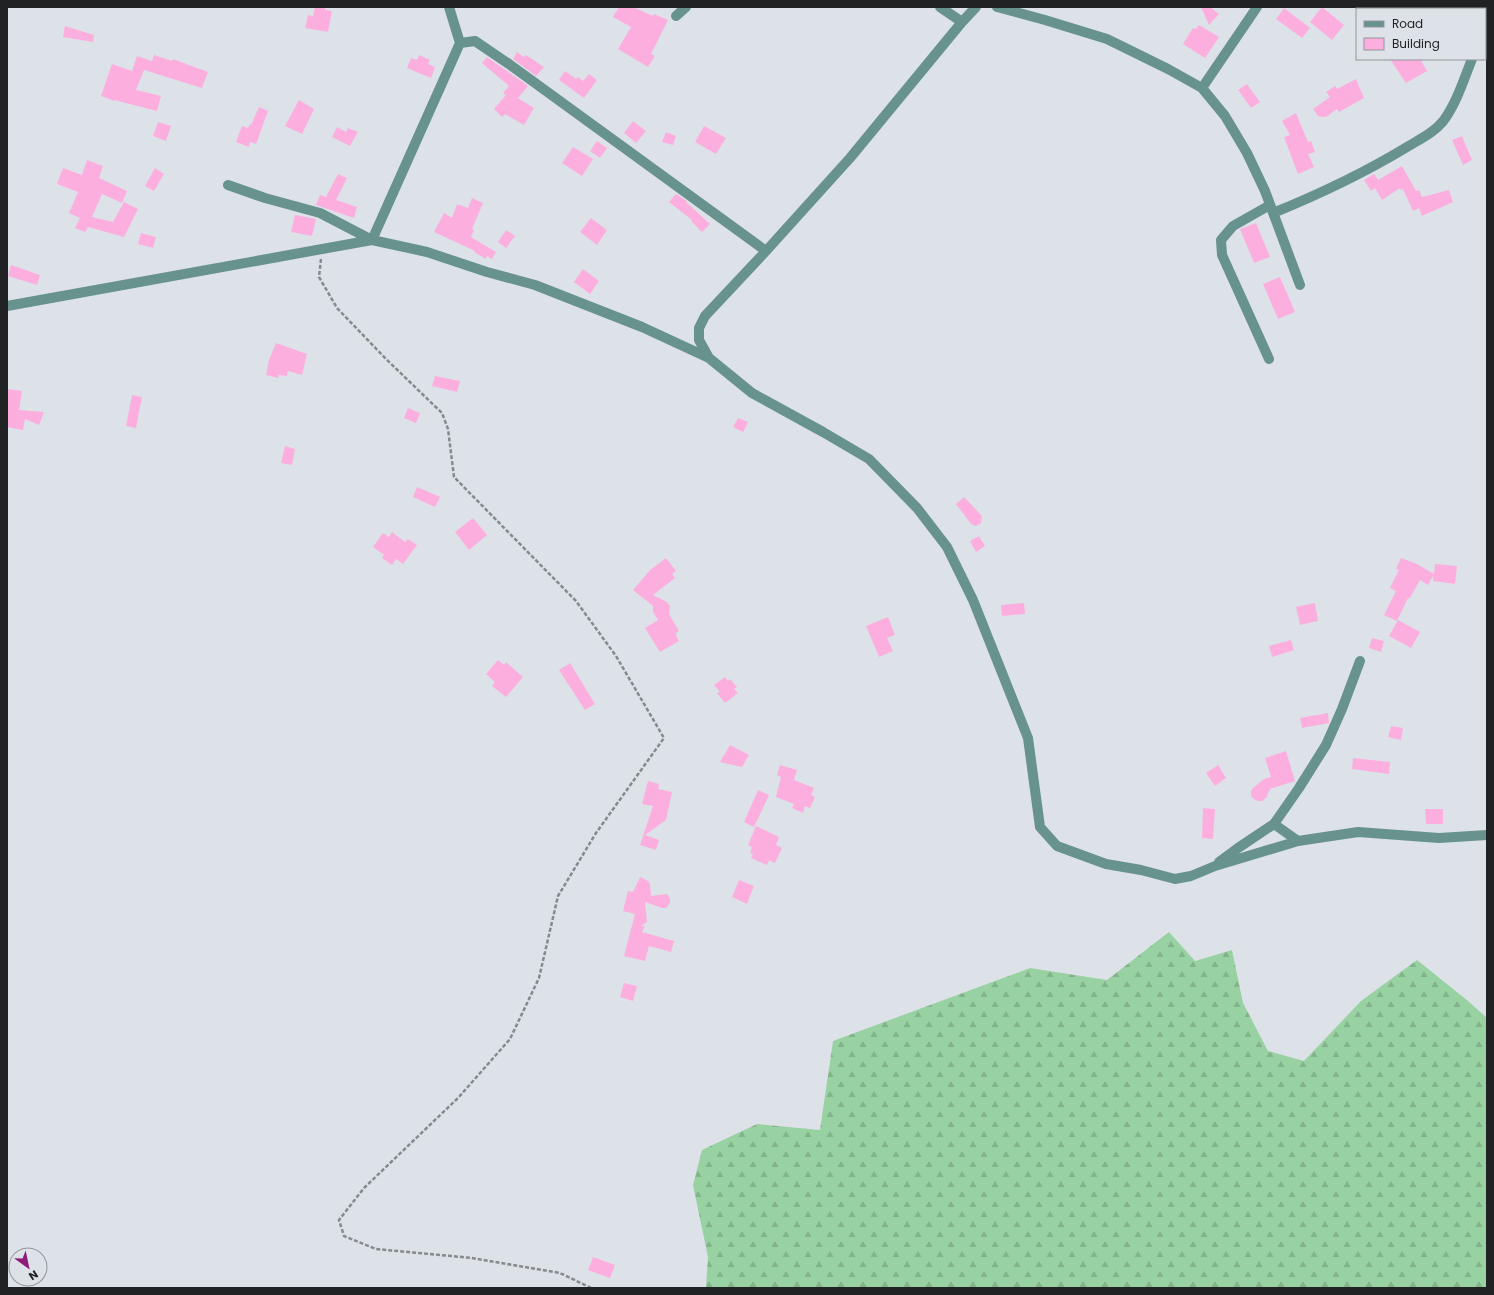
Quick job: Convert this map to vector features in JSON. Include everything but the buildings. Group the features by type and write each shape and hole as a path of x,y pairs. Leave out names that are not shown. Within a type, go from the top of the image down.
{"street":[{"path":"372,240 460,43 449,7"},
{"path":"676,16 686,7"},
{"path":"940,7 962,22"},
{"path":"709,358 699,340 699,328 705,316 850,158 976,7"},
{"path":"996,7 1045,20 1107,40 1168,69 1202,88 1225,116 1247,153 1266,191 1271,209 1300,285"},
{"path":"1202,88 1257,7"},
{"path":"460,43 475,41 509,64 766,251"},
{"path":"1269,359 1222,255 1221,240 1233,226 1271,209 1317,195 1376,166 1432,131 1444,120 1454,102 1472,60"},
{"path":"228,184 265,198 320,213 372,240 427,252 487,272 535,285 642,327 709,358 752,393 869,459 917,508 947,547 973,600 1028,738 1040,827 1057,846 1106,864 1141,870 1175,879 1191,876 1215,866 1298,841 1358,832 1439,838 1487,835"},
{"path":"7,306 372,240"},
{"path":"1215,866 1238,848 1274,824 1326,745 1342,709 1360,661"},
{"path":"1274,824 1298,841"}],"path":[{"path":"322,249 319,277 337,308 386,359 442,413 448,429 454,477 576,601 616,656 664,738 596,832 558,896 539,978 510,1039 458,1098 364,1188 339,1220 344,1236 376,1249 472,1258 560,1273 591,1288"}],"green space":[{"path":"1169,932 1195,961 1232,950 1243,1003 1268,1051 1304,1061 1361,1001 1417,960 1487,1018 1487,1288 706,1288 708,1257 693,1185 702,1150 757,1124 820,1130 833,1041 1030,968 1107,980"}]}
